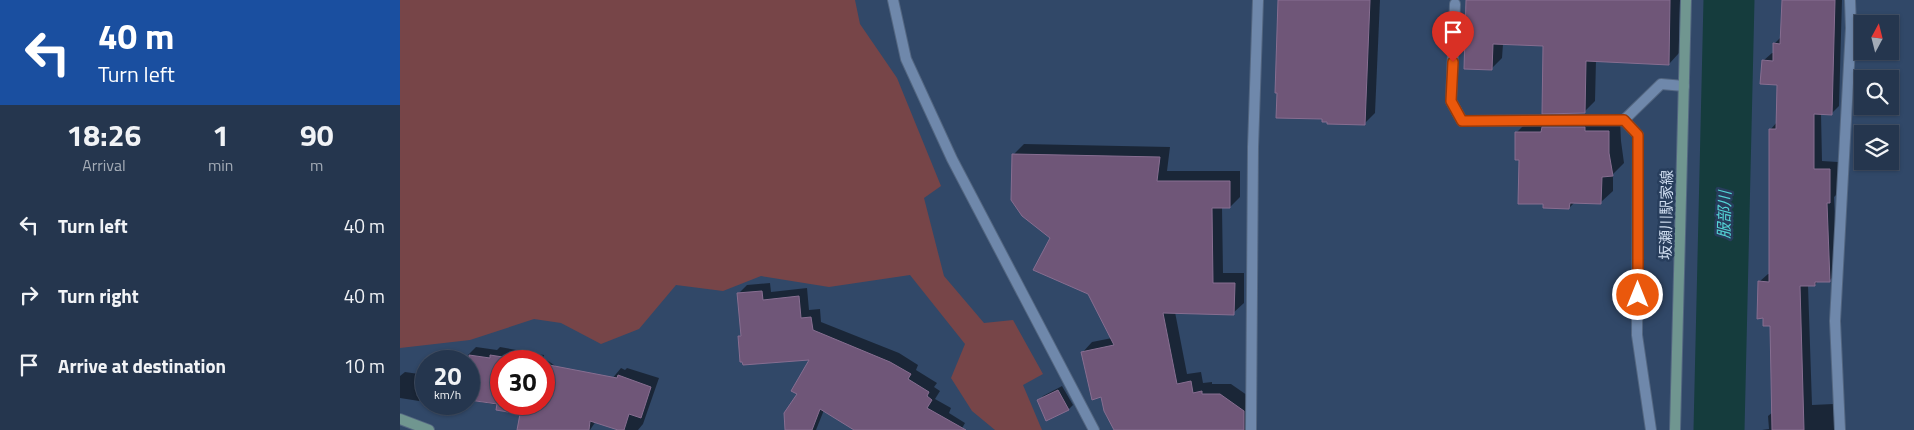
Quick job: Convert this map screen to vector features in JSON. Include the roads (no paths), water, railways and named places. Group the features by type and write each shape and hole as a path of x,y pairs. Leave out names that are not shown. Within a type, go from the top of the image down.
{"main road":[{"name":"坂瀬川駅家線","path":"1675,430 1686,0"},
{"path":"400,420 428,430"}],"street":[{"path":"893,0 906,59 952,159 1094,430"},
{"path":"1251,430 1253,147 1258,0"},
{"path":"1840,430 1835,321 1851,28 1850,0"},
{"path":"1455,4 1451,101 1462,121 1624,120 1661,84 1684,86"},
{"path":"1624,120 1638,135 1637,335 1651,430"}],"waterway":[{"name":"服部川","path":"1719,430 1729,0"}]}
